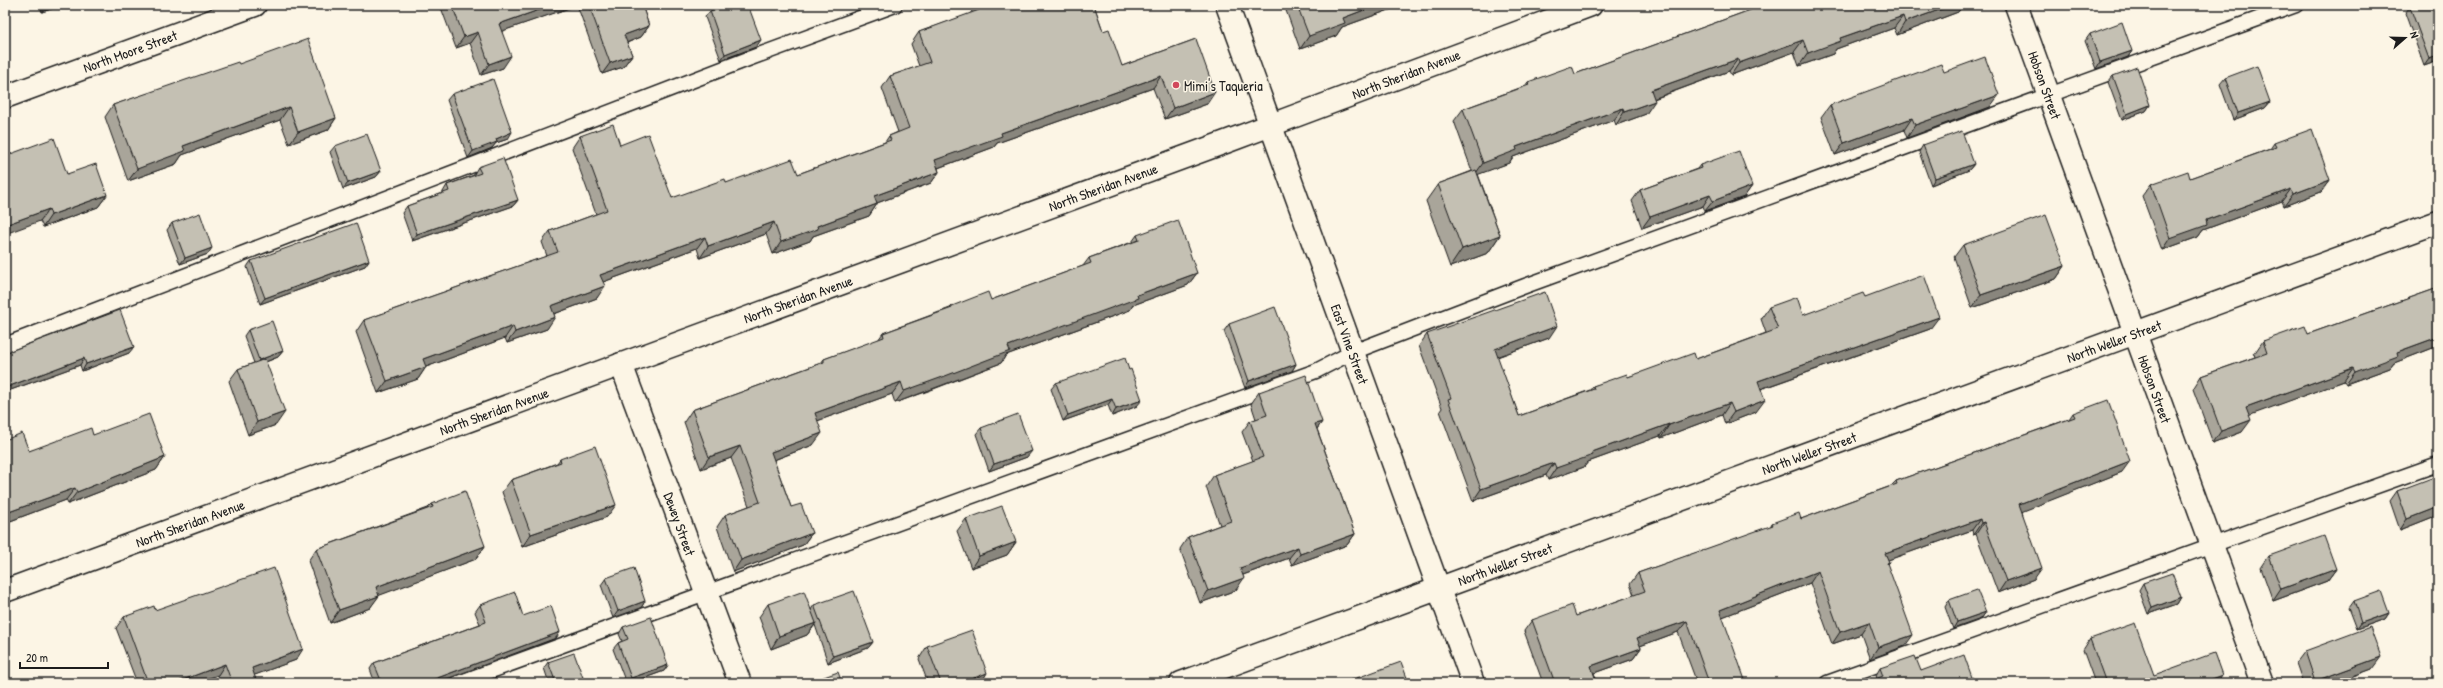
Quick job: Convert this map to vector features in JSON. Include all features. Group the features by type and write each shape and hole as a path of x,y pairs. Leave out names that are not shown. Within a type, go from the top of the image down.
{"street":[{"name":"North Moore Street","path":"5,97 255,5"},
{"name":"East Vine Street","path":"1227,5 1473,683"},
{"name":"North Sheridan Avenue","path":"5,591 1270,125 1591,5"},
{"name":"Hobson Street","path":"2016,5 2262,683"},
{"name":"North Weller Street","path":"1181,683 2438,222"},
{"name":"Dewey Street","path":"621,364 740,683"}],"lane":[{"path":"5,345 748,59 895,5"},
{"path":"458,683 1316,371 1353,352 1525,286 2296,5"},
{"path":"1827,683 2438,464"}],"building":[{"path":"452,5 553,5 499,24 511,56 489,64 478,32 464,37"},
{"path":"589,5 642,5 649,26 624,35 632,55 610,63"},
{"path":"726,5 748,5 761,40 725,54 710,11"},
{"path":"978,5 1094,5 1103,31 1109,29 1122,66 1196,39 1215,92 1173,108 1161,76 1001,133 1002,136 935,160 939,172 874,196 877,204 817,226 818,229 781,242 774,222 708,246 705,237 600,275 605,286 551,306 555,317 515,332 513,326 423,359 426,367 387,381 364,320 558,252 550,231 607,210 580,136 613,124 620,145 648,134 672,198 725,179 726,183 792,159 798,174 891,140 889,136 909,128 890,76 930,62 919,32 979,10"},
{"path":"1297,5 1377,5 1343,18 1345,23 1309,36"},
{"path":"1764,5 1953,5 1905,22 1903,16 1840,38 1841,41 1808,53 1803,40 1739,63 1738,59 1651,90 1655,101 1624,112 1623,108 1516,147 1517,150 1483,163 1463,109 1529,85 1528,82 1572,66 1575,74"},
{"path":"2414,5 2434,5 2438,17 2438,56 2429,59 2410,7"},
{"path":"2122,22 2132,51 2100,62 2090,34"},
{"path":"308,39 336,118 298,132 289,107 183,146 185,151 137,169 113,105 238,62 239,64"},
{"path":"1985,57 1999,95 1915,125 1912,118 1844,143 1830,105 1941,64 1944,72"},
{"path":"2257,66 2270,102 2238,113 2225,78"},
{"path":"2137,67 2150,105 2127,114 2113,76"},
{"path":"493,79 512,132 496,139 497,142 473,151 452,94"},
{"path":"2312,129 2330,180 2293,194 2291,189 2206,220 2207,225 2170,238 2151,184 2188,171 2190,178 2276,147 2274,143"},
{"path":"1962,131 1974,164 1935,178 1923,145"},
{"path":"367,134 381,171 348,183 335,146"},
{"path":"54,138 67,174 96,164 107,195 51,215 49,209 5,225 5,156"},
{"path":"1739,151 1752,186 1713,201 1710,195 1650,217 1640,190 1701,168 1700,165"},
{"path":"503,158 518,200 417,234 407,206 449,191 447,185 481,173 478,167"},
{"path":"1476,170 1500,235 1462,249 1438,184"},
{"path":"200,213 212,248 185,258 172,223"},
{"path":"2046,215 2065,266 1981,295 1963,245"},
{"path":"1178,220 1197,273 1137,295 1138,298 1008,346 1010,351 940,378 904,391 901,382 815,413 822,433 771,452 791,507 801,504 812,533 741,560 725,515 760,502 740,446 709,457 692,410 824,362 824,359 884,337 883,333 952,308 952,306 988,292 991,300 1091,263 1089,258 1139,240 1137,235"},
{"path":"356,223 369,260 265,298 251,261"},
{"path":"1924,275 1939,317 1758,381 1765,400 1734,412 1730,403 1592,452 1593,455 1556,468 1554,463 1481,489 1448,399 1451,398 1427,334 1545,292 1557,326 1495,349 1519,416 1594,389 1593,386 1627,374 1628,377 1694,353 1696,359 1778,329 1769,307 1797,297 1803,315 1863,293 1865,297"},
{"path":"2438,288 2438,337 2397,352 2398,356 2355,372 2353,368 2246,407 2251,420 2221,431 2201,376 2267,353 2263,341 2305,326 2308,334"},
{"path":"1275,307 1296,364 1249,381 1229,324"},
{"path":"120,310 134,347 86,364 84,358 7,387 5,381 5,353"},
{"path":"272,321 283,351 259,360 248,330"},
{"path":"1125,358 1129,370 1131,369 1142,400 1116,409 1112,399 1068,415 1056,383"},
{"path":"265,359 285,412 257,422 238,369"},
{"path":"1306,375 1322,422 1315,424 1355,534 1300,554 1298,547 1240,568 1244,578 1208,591 1188,537 1231,521 1214,475 1263,457 1250,421 1267,415 1259,392"},
{"path":"2108,400 2130,461 2019,504 2042,568 2006,581 1984,522 1981,523 1980,519 1885,553 1889,562 1887,563 1913,635 1878,647 1869,622 1840,632 1818,571 1720,610 1745,680 1737,683 1709,683 1687,621 1637,638 1641,648 1591,666 1597,683 1555,683 1532,620 1572,605 1576,616 1645,591 1638,573 1773,525 1772,523 1799,513 1801,519 1897,484 1896,481 2075,417 2073,413"},
{"path":"149,414 165,457 77,492 75,488 6,513 5,440 22,433 29,451 91,428 93,435"},
{"path":"1018,414 1032,451 994,464 981,428"},
{"path":"595,446 616,505 531,534 511,480 561,462 560,459"},
{"path":"2437,476 2438,507 2407,519 2397,491"},
{"path":"465,491 485,546 376,587 379,596 339,610 316,549 433,507 432,504"},
{"path":"1002,506 1016,542 979,556 966,519"},
{"path":"2324,536 2336,569 2281,589 2269,556"},
{"path":"274,568 303,649 252,668 257,683 232,683 225,664 180,681 180,683 148,683 124,617 154,606 155,610"},
{"path":"634,568 645,601 618,611 606,578"},
{"path":"2172,573 2181,597 2152,608 2143,583"},
{"path":"1977,590 1986,612 1957,622 1949,600"},
{"path":"804,591 816,623 779,636 768,604"},
{"path":"854,591 873,642 833,656 814,605"},
{"path":"2381,591 2389,613 2361,623 2354,601"},
{"path":"515,592 523,616 551,606 560,632 424,683 382,683 374,663 486,622 480,605"},
{"path":"651,617 668,665 631,678 618,643 628,639 623,627"},
{"path":"2135,623 2154,675 2214,653 2222,675 2211,679 2212,683 2106,683 2090,639"},
{"path":"2370,627 2381,657 2315,681 2305,651"},
{"path":"972,630 987,673 961,683 941,683 927,646"},
{"path":"574,653 585,683 556,683 548,662"},
{"path":"1964,655 1974,683 1880,683 1878,678 1883,676 1880,668 1915,656 1921,671"},
{"path":"1401,662 1409,683 1343,683"},
{"path":"838,672 842,683 807,683"}],"place":[{"name":"Mimi's Taqueria","path":"1176,85"}]}
